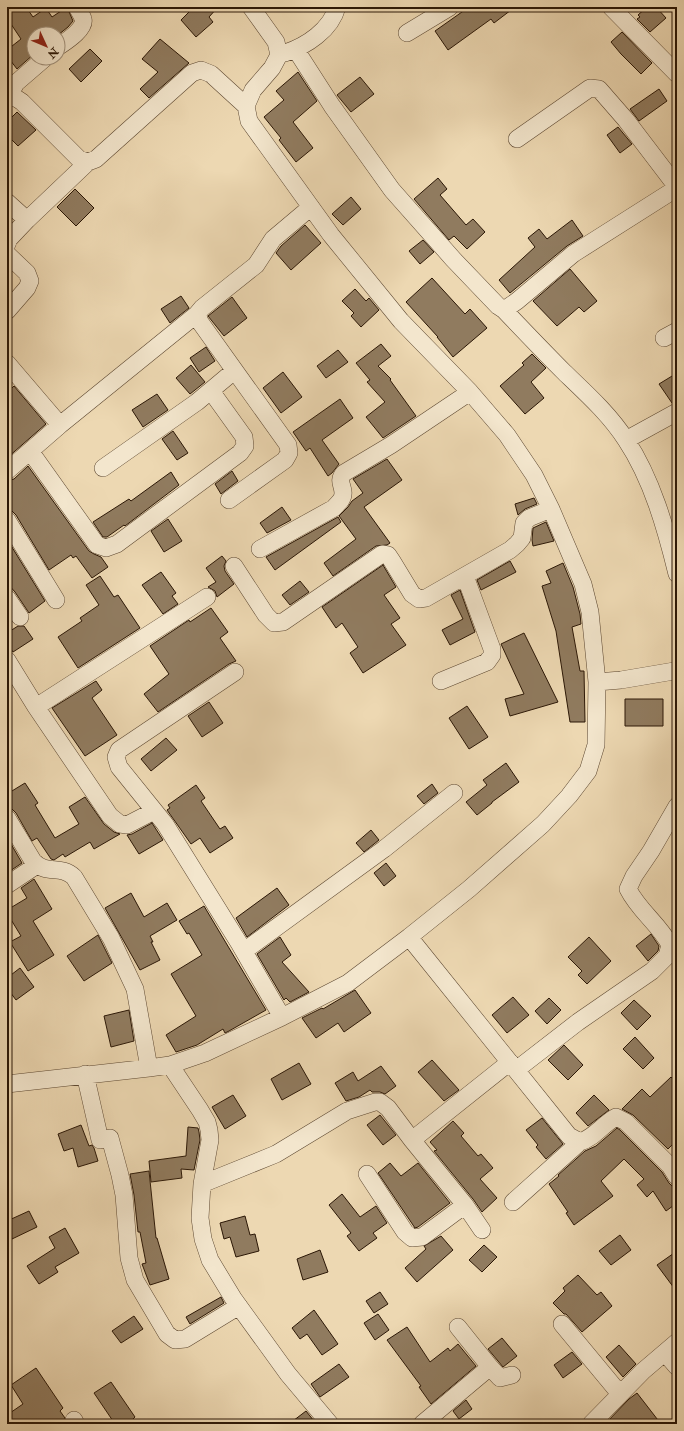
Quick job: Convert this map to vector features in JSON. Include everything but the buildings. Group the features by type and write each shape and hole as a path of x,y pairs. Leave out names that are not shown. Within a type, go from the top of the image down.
{"street":[{"path":"66,41 79,30 83,24 83,19 77,7"},
{"path":"251,7 276,42 279,56"},
{"path":"7,1084 85,1074 149,1068 170,1064 205,1053 282,1017 348,983 410,937 469,889 543,824 569,796 588,771 596,745 597,682 590,612 583,584 551,509 534,475 507,435 470,392 401,321 331,235 249,121 246,106 253,90 272,68 279,56 296,50 323,31 332,21 337,7"},
{"path":"407,34 450,7"},
{"path":"611,7 677,74"},
{"path":"296,50 332,106 392,190 453,259 608,417 626,440 639,463 654,497 671,547 677,574"},
{"path":"7,98 16,83 36,66"},
{"path":"7,244 9,239 27,220 88,162 96,159 192,73 201,70 211,74 246,106"},
{"path":"504,310 517,301 573,254 677,187 626,120 599,89 590,88 517,139"},
{"path":"7,98 16,98 22,102 78,159 88,162"},
{"path":"7,202 27,220"},
{"path":"7,471 60,425 256,265 273,239 311,207"},
{"path":"7,254 27,273 30,281 27,288 7,311"},
{"path":"197,314 200,322 234,371 288,445 289,453 285,460 229,500"},
{"path":"103,468 211,391 234,371"},
{"path":"10,372 60,425"},
{"path":"30,451 97,545 106,548 117,544 240,453 245,446 244,437 211,391"},
{"path":"260,550 334,508 341,501 344,492 340,482 340,477 344,473 391,445 470,392"},
{"path":"626,440 677,412"},
{"path":"234,566 266,615 274,623 283,622 382,554 388,555 412,594 419,599 426,598 510,550 522,538 524,523 529,518 551,509"},
{"path":"7,520 56,600"},
{"path":"441,681 487,662 492,655 492,649 486,629 464,576"},
{"path":"36,707 207,597"},
{"path":"7,598 20,617"},
{"path":"7,660 36,707 110,816 120,824 128,825 154,811"},
{"path":"597,682 621,680 674,671 677,672"},
{"path":"235,672 119,750 116,758 119,767 165,824 244,951 282,1017"},
{"path":"244,951 378,853 454,794"},
{"path":"412,1140 513,1066 652,971 672,952 663,933 634,901 628,890 634,876 651,851 677,806"},
{"path":"7,818 33,861 37,865 43,868 64,871 70,873 74,877 111,938 135,989 149,1068"},
{"path":"7,885 37,865"},
{"path":"410,937 569,1136 580,1142"},
{"path":"170,1064 207,1122 210,1140 202,1184 200,1218 203,1239 210,1260 239,1306 288,1374 330,1424"},
{"path":"85,1074 100,1140 110,1138 120,1175 124,1195 129,1258 135,1280 167,1334 175,1340 185,1338 239,1306"},
{"path":"202,1184 276,1154 339,1116 375,1102 380,1102 388,1108 482,1230"},
{"path":"513,1202 580,1142 588,1140 606,1122 616,1117 626,1122 670,1166 677,1177"},
{"path":"368,1174 405,1232 412,1238 422,1237 465,1206"},
{"path":"562,1324 620,1394"},
{"path":"458,1327 500,1378 512,1375"},
{"path":"592,1424 643,1371 671,1347 677,1367"},
{"path":"422,1424 490,1367"}]}
